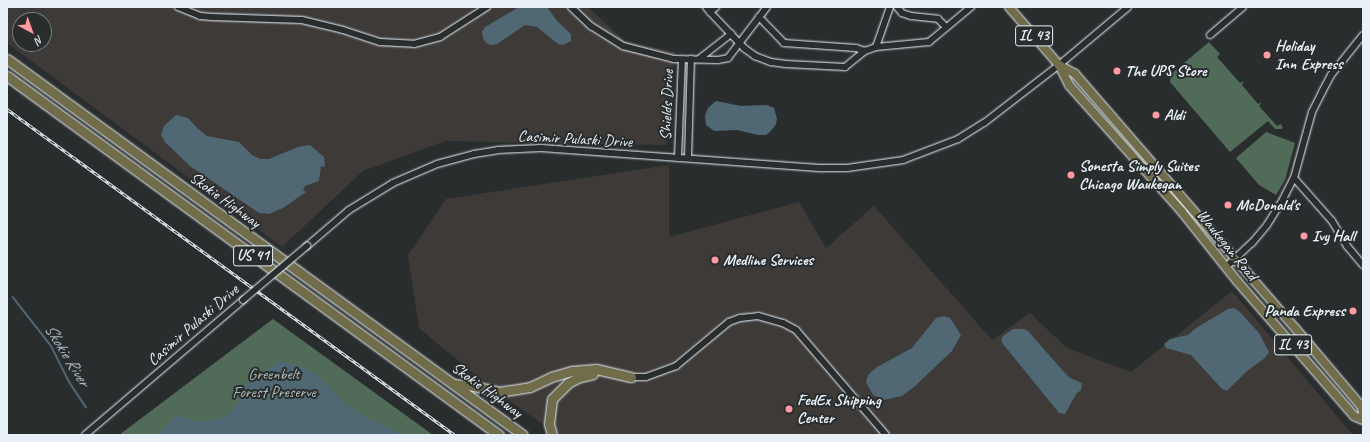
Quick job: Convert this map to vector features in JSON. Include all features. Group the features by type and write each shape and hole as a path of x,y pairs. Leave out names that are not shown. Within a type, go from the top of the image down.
{"highway":[{"name":"Skokie Highway","path":"7,59 523,435"},
{"name":"Skokie Highway","path":"7,76 499,435"},
{"path":"453,384 469,385 499,392 530,387 551,377 572,370 596,369 631,377"},
{"path":"552,435 549,424 552,400 568,383 580,377 591,374 631,377"}],"main road":[{"name":"Waukegan Road","path":"1009,7 1059,65 1069,85 1182,212 1237,280 1354,416 1363,420"},
{"name":"Waukegan Road","path":"1059,65 1075,74 1362,407 1363,414"}],"street":[{"path":"178,7 200,16 302,20 343,30 380,42 414,44 440,37 487,7"},
{"name":"Shields Drive","path":"571,7 591,26 623,46 682,60 678,158"},
{"path":"706,7 744,48 755,56 771,62 786,64 845,67 865,51 876,47 929,42 971,7"},
{"path":"710,12 716,7"},
{"path":"682,60 718,60 728,58 767,7"},
{"path":"876,47 890,7"},
{"path":"897,7 902,13 911,16 938,19 946,27"},
{"name":"Casimir Pulaski Drive","path":"85,435 349,210 392,183 437,164 474,154 498,150 541,148 835,168 855,167 903,160 958,139 984,123 1059,65 1128,7"},
{"path":"1210,35 1243,7"},
{"path":"759,17 784,43 856,48 865,51"},
{"path":"699,59 731,34"},
{"path":"1227,266 1252,244 1267,225 1281,203 1294,178 1312,112 1331,75 1363,35"},
{"name":"Shields Drive","path":"688,158 691,59"},
{"path":"1294,178 1332,221 1347,246 1363,265"},
{"path":"631,377 646,377 676,366 729,322 758,316 783,323 796,330 886,435"}],"shaded area":[{"path":"7,7 588,7 625,41 675,52 666,145 445,141 363,171 282,247 19,52 52,52 52,12 12,12 12,47 7,43"},
{"path":"669,165 669,237 799,202 826,248 874,206 992,340 1030,313 1067,348 1131,372 1232,291 1353,435 559,435 496,392 419,328 408,255 446,199"}],"green space":[{"path":"1209,42 1220,54 1217,57 1240,83 1244,81 1242,85 1258,104 1262,102 1259,106 1277,126 1281,124 1283,128 1275,129 1268,121 1230,152 1170,82 1171,74"},
{"path":"1266,132 1295,143 1285,180 1276,195 1259,185 1236,158"},
{"name":"Greenbelt Forest Preserve","path":"273,319 433,435 119,435"}],"water":[{"path":"519,7 547,7 557,21 571,34 571,41 563,45 558,44 537,27 525,25 497,44 490,45 486,43 482,32 485,27"},
{"path":"716,101 741,106 767,105 774,108 777,119 776,124 766,135 758,135 737,130 714,131 706,125 705,115 708,108"},
{"path":"176,115 188,118 207,136 239,142 252,155 260,159 269,159 298,147 310,145 324,157 325,167 321,166 319,181 305,186 303,190 306,192 283,208 269,214 259,213 190,166 165,142 161,135 164,126"},
{"path":"1234,308 1239,311 1259,333 1269,352 1265,358 1247,371 1227,391 1222,389 1191,355 1166,348 1164,344 1170,339 1188,335 1196,328 1228,309"},
{"path":"944,316 950,318 961,335 952,351 915,386 902,396 884,400 873,395 866,382 868,375 877,367 912,348 936,318"},
{"path":"1013,329 1024,329 1028,331 1070,378 1082,383 1081,390 1076,394 1065,414 1059,413 1003,344 1001,339"},
{"path":"280,361 300,366 319,377 345,404 369,419 403,435 158,435 176,415 199,422 225,418 239,402 239,393 252,379"}],"waterway":[{"name":"Skokie River","path":"13,297 52,347 70,383 86,407"}],"railway":[{"path":"7,109 455,435"}],"place":[{"name":"Holiday Inn Express","path":"1267,55"},
{"name":"The UPS Store","path":"1117,71"},
{"name":"Aldi","path":"1156,115"},
{"name":"Sonesta Simply Suites Chicago Waukegan","path":"1071,175"},
{"name":"McDonald's","path":"1228,205"},
{"name":"Ivy Hall","path":"1304,236"},
{"name":"Medline Services","path":"715,260"},
{"name":"Panda Express","path":"1353,311"},
{"name":"FedEx Shipping Center","path":"789,409"}]}
